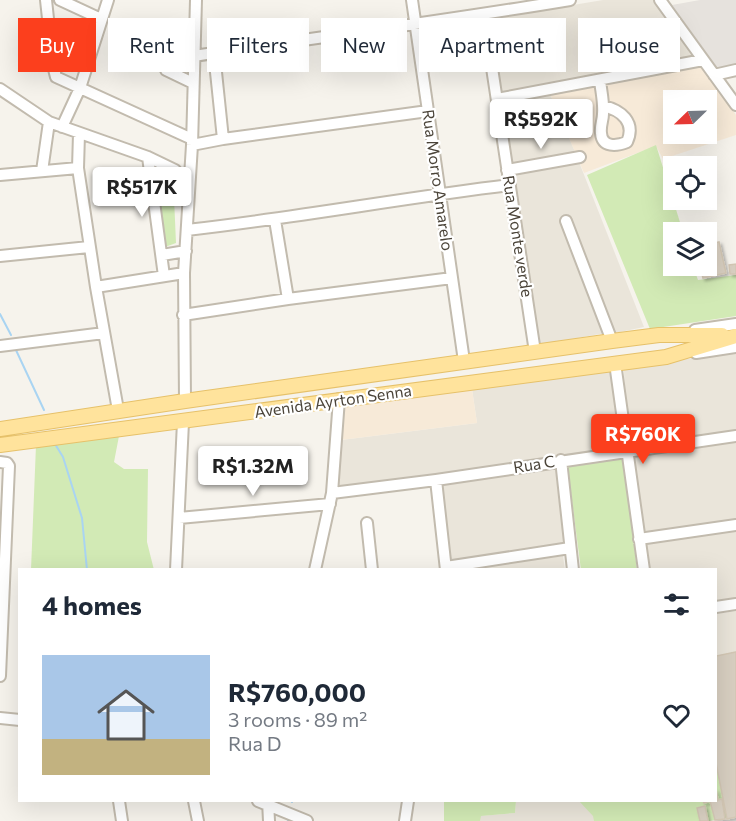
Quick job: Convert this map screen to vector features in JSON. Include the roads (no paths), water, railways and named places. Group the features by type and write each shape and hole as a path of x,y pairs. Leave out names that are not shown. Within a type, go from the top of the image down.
{"main road":[{"name":"Avenida Ayrton Senna","path":"0,429 612,341 659,335 736,335"},
{"name":"Avenida Ayrton Senna","path":"0,445 666,357 736,335"}],"street":[{"path":"46,0 54,73 59,80 192,142 428,111"},
{"path":"60,0 101,19"},
{"path":"62,127 80,88 108,0"},
{"path":"195,28 196,0"},
{"name":"Rua Morro Amarelo","path":"412,0 464,361"},
{"path":"309,39 484,15 570,0"},
{"path":"661,0 736,105"},
{"name":"Rua Monte verde","path":"484,15 535,351"},
{"path":"497,99 704,60"},
{"path":"714,75 736,70"},
{"path":"169,72 193,83"},
{"path":"185,401 184,273 192,142 193,72"},
{"path":"216,72 223,139"},
{"path":"600,80 603,106"},
{"path":"0,88 49,122 148,157 175,170 189,193"},
{"path":"42,171 49,122"},
{"path":"79,134 78,168 89,247 118,411"},
{"path":"148,157 164,276"},
{"path":"507,170 580,157"},
{"path":"175,170 190,163"},
{"path":"0,175 78,168"},
{"path":"187,230 275,220 441,193 510,185"},
{"path":"275,220 288,299"},
{"path":"566,221 612,341"},
{"path":"0,256 89,247"},
{"path":"162,255 186,251"},
{"path":"96,287 184,273"},
{"path":"183,315 452,278"},
{"name":"Avenida Ayrton Senna","path":"659,335 736,324"},
{"path":"0,346 104,333"},
{"name":"Avenida Ayrton Senna","path":"666,357 736,347"},
{"path":"615,363 644,568"},
{"path":"315,568 331,498 339,399"},
{"path":"176,568 183,422"},
{"name":"Rua C","path":"179,518 331,498 561,460 736,436"},
{"path":"561,460 573,568"},
{"path":"0,462 7,463 9,466 0,676"},
{"path":"436,480 446,568 570,548"},
{"path":"367,523 372,568"},
{"path":"639,539 736,525"},
{"path":"717,607 736,604"},
{"path":"0,718 18,720"},
{"path":"119,802 122,821"},
{"path":"194,802 198,821"},
{"path":"265,802 269,821"},
{"path":"265,802 307,821"},
{"path":"405,821 408,802"}],"waterway":[{"path":"0,314 11,335"},
{"path":"15,348 44,410"},
{"path":"55,444 63,457 82,518 87,568"}]}
